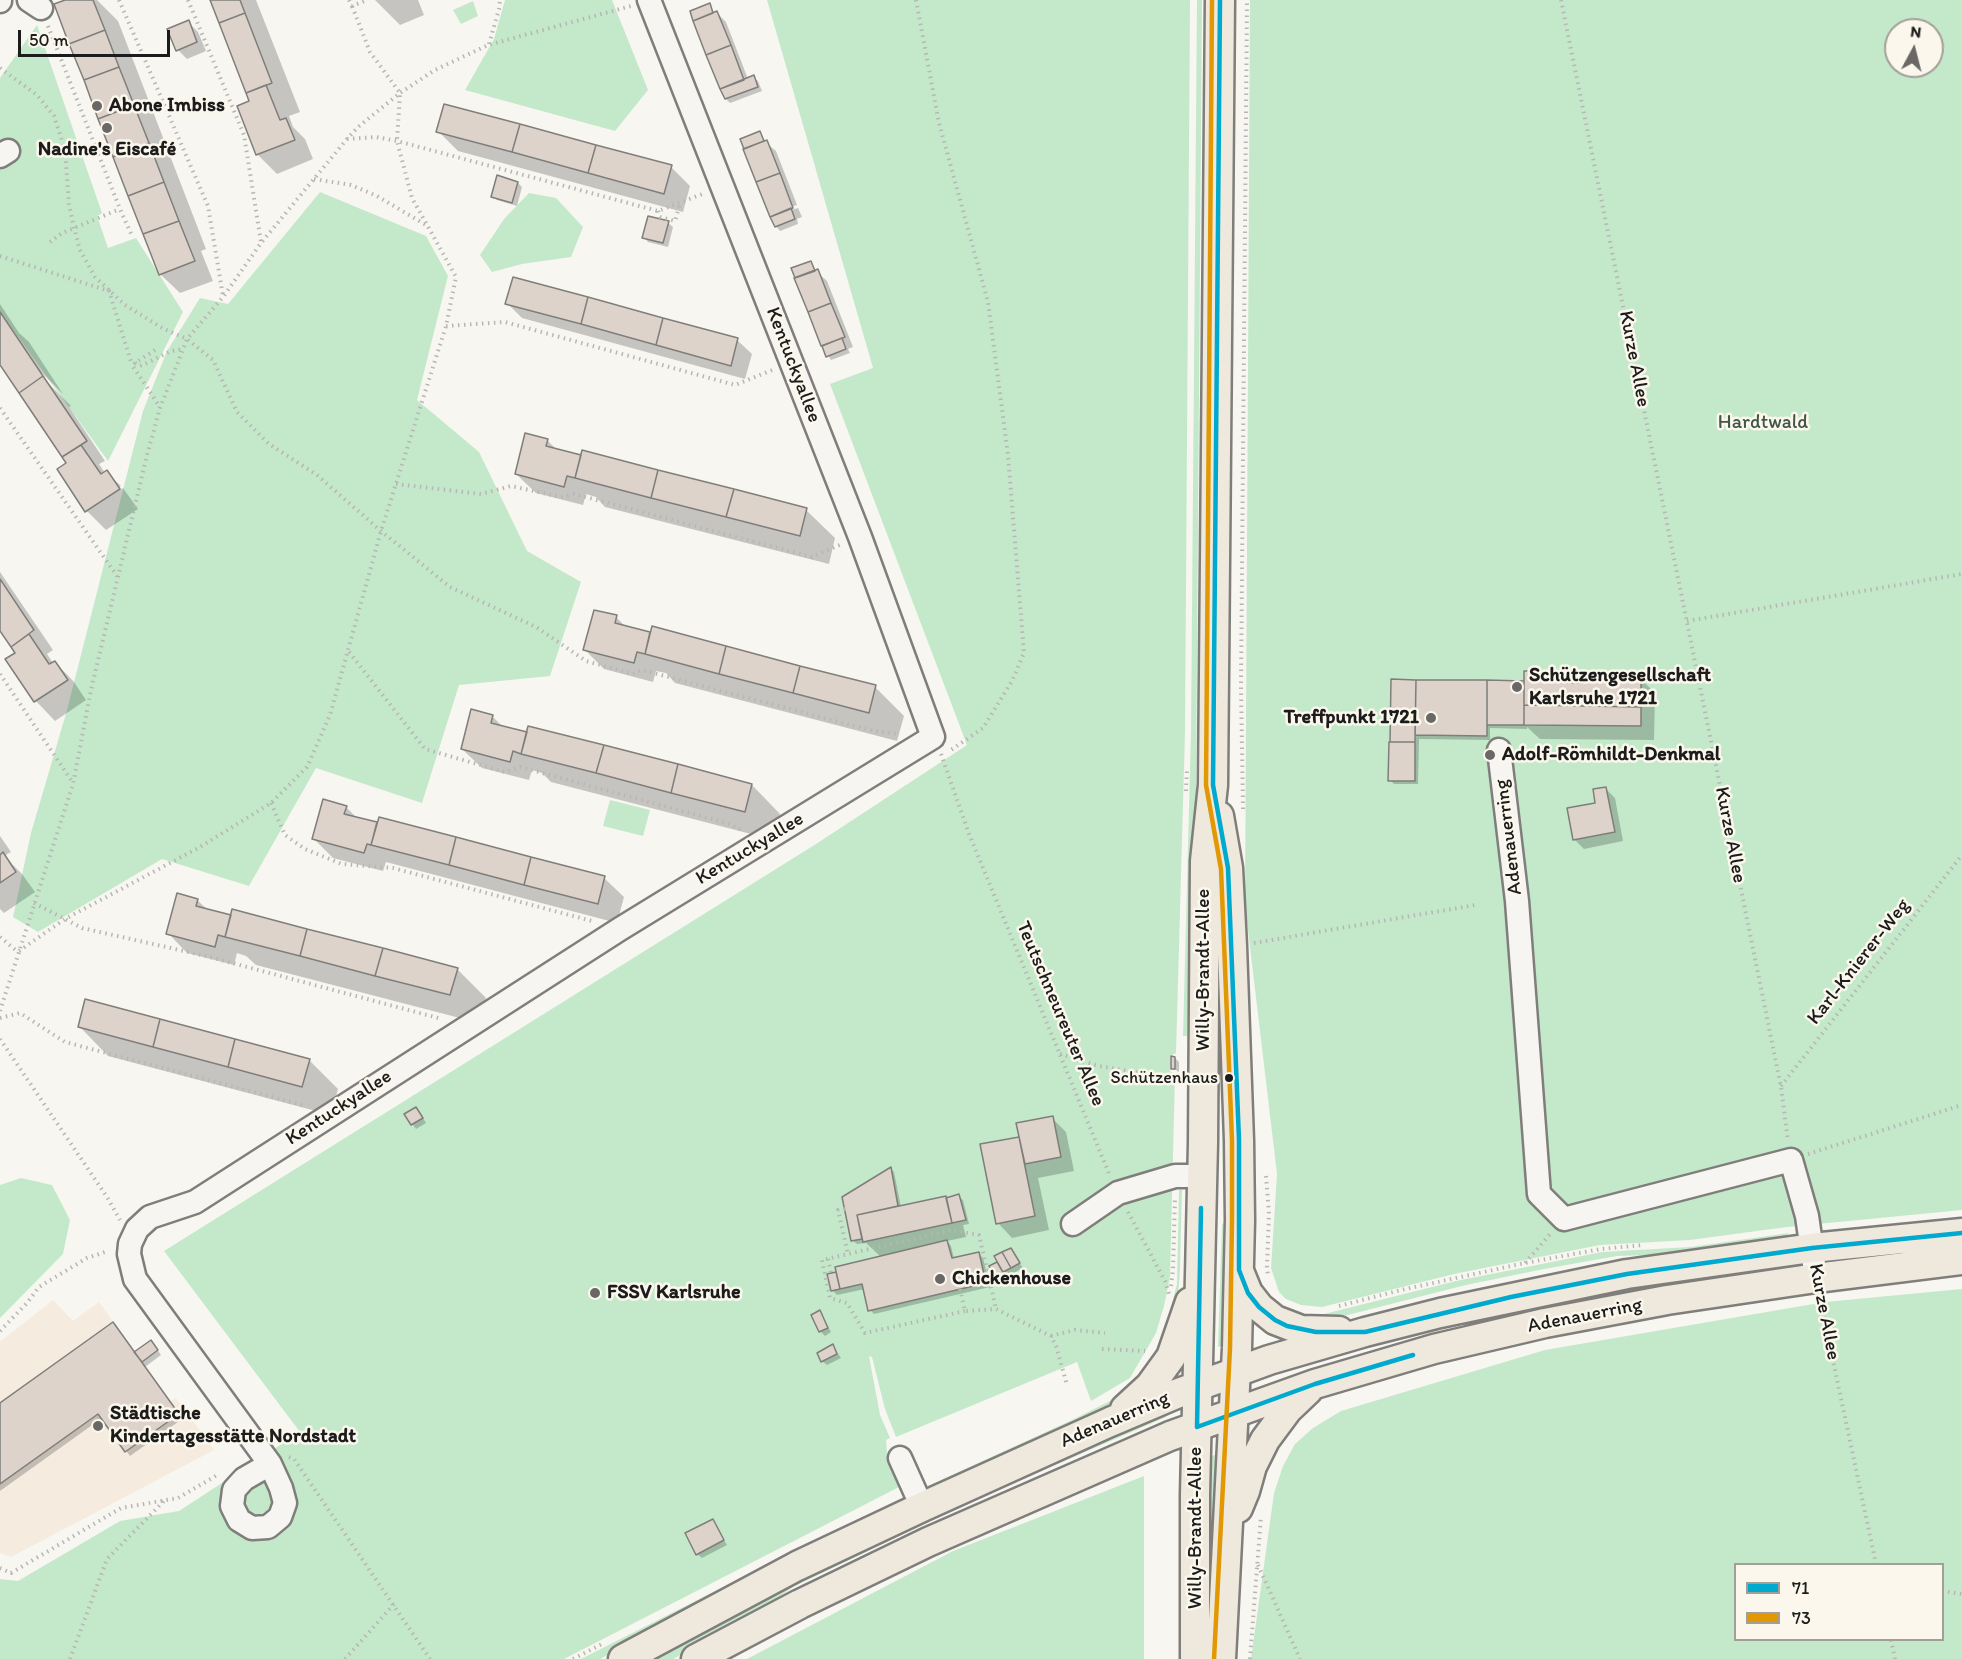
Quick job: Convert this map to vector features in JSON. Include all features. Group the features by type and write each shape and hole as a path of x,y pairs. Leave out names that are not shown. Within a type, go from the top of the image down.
{"main road":[{"name":"Willy-Brandt-Allee","path":"1195,1659 1194,1567 1202,1176 1205,861 1200,788 1221,0"},
{"name":"Willy-Brandt-Allee","path":"1200,788 1228,868 1239,1140 1236,1373 1221,1659"},
{"name":"Adenauerring","path":"623,1659 797,1566 922,1507 1110,1422 1269,1360 1365,1332 1511,1297 1627,1274 1812,1248 1962,1233"},
{"name":"Adenauerring","path":"696,1659 800,1604 928,1542 1111,1461 1315,1384 1434,1349 1545,1323 1667,1300 1823,1293 1962,1260"},
{"path":"1239,1270 1248,1293 1259,1307 1287,1326 1316,1332 1365,1332"},
{"path":"1110,1422 1139,1398 1168,1362 1200,1277"},
{"path":"1227,1538 1252,1466 1265,1440 1288,1409 1315,1384"}],"street":[{"name":"Kentuckyallee","path":"130,1244 137,1229 150,1217 195,1202 620,929 763,841 937,747 860,537 649,0"},
{"name":"Adenauerring","path":"1499,750 1517,901 1539,1194 1564,1218"},
{"path":"1564,1218 1791,1160"},
{"name":"Kurze Allee","path":"1791,1160 1808,1216 1812,1248 1823,1293"},
{"path":"1073,1224 1118,1193 1175,1176 1202,1176"},
{"path":"130,1244 130,1266 135,1279 270,1464"},
{"path":"900,1458 922,1507"}],"path":[{"path":"120,0 208,206 223,297"},
{"path":"188,0 244,135 261,243"},
{"path":"18,952 65,919 200,847 271,803 307,767 330,716 381,531 446,326 456,277 411,198 397,141 400,93 370,52 349,0"},
{"path":"352,6 367,0"},
{"path":"488,45 500,0"},
{"path":"0,1011 73,784 90,690 160,408 187,339 223,297 261,243 347,139 358,127 400,93 435,70 488,45 649,0"},
{"path":"0,69 37,95 54,116 65,150 69,204 74,228 80,250 95,277 126,305 187,339 213,360 237,412 269,444 317,475 450,587 536,627 586,661 633,674 642,670 937,747 983,728 1012,681 1024,653 1008,455 988,302 939,123 916,0"},
{"path":"1243,814 1241,686 1247,0"},
{"name":"Kurze Allee","path":"1561,0 1780,1087 1791,1160"},
{"path":"35,4 132,236"},
{"path":"347,139 376,137 397,141 658,211 722,186"},
{"path":"314,179 360,189 377,196 427,225"},
{"path":"658,211 660,217 675,220 680,203"},
{"path":"50,242 62,233 120,209"},
{"path":"0,256 109,291"},
{"path":"109,291 134,364 160,408"},
{"path":"446,326 505,322 735,385 792,362"},
{"path":"134,364 140,366 171,351 183,348"},
{"path":"134,364 155,350"},
{"path":"0,408 117,576"},
{"path":"396,484 481,494 511,486 561,497 574,494 812,556 860,537"},
{"path":"1687,621 1962,574"},
{"path":"349,652 425,749 505,772 520,767 730,824 763,841"},
{"path":"0,674 73,784"},
{"name":"Teutschneureuter Allee","path":"937,747 969,834 1118,1193 1165,1281 1170,1297"},
{"path":"1187,768 1200,788"},
{"path":"271,803 285,835 305,849 342,864 393,868 620,929"},
{"name":"Karl-Knierer-Weg","path":"1780,1087 1962,855"},
{"path":"34,903 82,928 206,956 468,1026"},
{"path":"1232,946 1475,905"},
{"path":"0,937 18,952"},
{"path":"0,1018 20,1013 65,1042 332,1113"},
{"path":"0,1039 116,1210 130,1244 87,1258 39,1287 0,1331"},
{"path":"1060,1054 1099,1066 1153,1075 1179,1075"},
{"path":"1791,1160 1962,1105"},
{"path":"1265,1172 1267,1266 1270,1281"},
{"path":"845,1209 838,1210 848,1254"},
{"path":"1525,1263 1564,1218"},
{"path":"996,1309 979,1235 952,1230 822,1260 830,1298 847,1303 866,1333 965,1311 996,1309 1051,1336 1067,1385"},
{"path":"828,1259 831,1273"},
{"path":"960,1290 965,1311"},
{"name":"Kurze Allee","path":"1823,1293 1876,1562"},
{"path":"1051,1336 1075,1330 1105,1333"},
{"path":"1102,1349 1144,1351 1151,1354"},
{"path":"70,1659 107,1559 165,1501"},
{"path":"1250,1659 1261,1513"},
{"path":"1258,1564 1300,1659"},
{"path":"1944,1591 1962,1594"},
{"path":"345,1659 394,1604"},
{"path":"1891,1641 1895,1659"}],"shaded area":[{"name":"Städtische Kindertagesstätte Nordstadt","path":"53,1300 73,1321 99,1302 170,1402 176,1398 214,1450 11,1557 0,1553 0,1342"}],"green space":[{"path":"505,0 612,0 648,90 615,131 465,90 494,39"},
{"path":"767,0 1190,0 1185,733 1176,1053 1170,1056 1170,1071 1175,1075 1170,1277 1156,1333 1130,1378 1091,1401 1077,1362 896,1437 885,1409 872,1357 869,1356 880,1415 890,1438 886,1440 887,1453 901,1486 564,1659 0,1659 0,1579 18,1581 120,1521 179,1511 300,1432 164,1251 816,844 967,745 830,384 873,368"},
{"path":"1197,0 1202,0 1195,920 1187,1036 1183,1036 1191,731"},
{"name":"Hardtwald","path":"1250,0 1962,0 1962,1210 1787,1227 1690,1240 1600,1245 1454,1274 1322,1307 1301,1305 1286,1299 1279,1292 1271,1268 1277,1174 1245,905"},
{"path":"473,1 478,16 461,24 453,10"},
{"path":"37,25 102,213 97,216 108,248 136,238 183,312 108,461 0,312 0,78"},
{"path":"320,192 426,236 448,276 417,400 479,452 527,551 581,582 550,676 459,685 422,803 316,768 249,886 162,859 38,932 13,917 31,833 67,710 143,411 167,351 200,298 228,304"},
{"path":"529,193 556,198 583,227 571,257 522,264 492,272 480,255 504,219"},
{"path":"610,800 650,810 643,836 603,826"},
{"path":"21,1178 52,1185 70,1220 63,1254 0,1318 0,1185"},
{"path":"1179,1190 1182,1190 1177,1310 1160,1350 1177,1284"},
{"path":"1227,1222 1224,1345 1218,1347 1222,1225"},
{"path":"1789,1233 1783,1239 1684,1254 1617,1256 1544,1269 1466,1285 1328,1320 1289,1314 1324,1314 1456,1281 1602,1252 1690,1247"},
{"path":"1962,1289 1962,1659 1251,1659 1274,1493 1283,1466 1295,1444 1313,1428 1341,1411 1545,1350 1825,1302"},
{"path":"1137,1382 1119,1401 1091,1417 933,1488 928,1486 1072,1420 1116,1398"},
{"path":"1167,1410 1166,1417 974,1500 793,1587 739,1624 673,1659 647,1659 780,1587"},
{"path":"1221,1453 1213,1581 1208,1582 1209,1457"},
{"path":"1144,1476 1144,1659 747,1659 953,1551"},
{"path":"906,1496 904,1501 763,1571 600,1659 581,1659 778,1559"}],"building":[{"path":"65,0 93,0 105,30 69,44 54,4"},
{"path":"210,0 240,0 245,13 219,23"},
{"path":"710,3 713,13 693,21 690,11"},
{"path":"717,11 731,45 706,55 693,21"},
{"path":"245,13 272,83 246,93 219,23"},
{"path":"189,20 197,42 176,51 167,29"},
{"path":"105,30 119,67 84,80 69,44"},
{"path":"731,45 744,80 720,89 706,55"},
{"path":"119,67 134,105 98,119 84,80"},
{"path":"754,75 758,87 725,99 720,89"},
{"path":"266,85 280,120 286,118 295,140 256,155 237,106 249,101 246,93"},
{"path":"444,104 520,124 512,152 436,132"},
{"path":"134,105 149,143 113,157 98,119"},
{"path":"520,124 596,145 588,173 512,152"},
{"path":"760,131 764,141 744,149 740,139"},
{"path":"767,140 780,173 756,182 743,149"},
{"path":"149,143 164,182 128,196 113,157"},
{"path":"596,145 672,165 664,194 588,173"},
{"path":"780,173 793,208 770,217 756,182"},
{"path":"497,175 518,182 512,203 491,197"},
{"path":"164,182 179,221 143,234 128,196"},
{"path":"791,208 795,219 775,227 770,217"},
{"path":"648,216 669,221 663,243 642,238"},
{"path":"179,221 195,261 159,275 143,234"},
{"path":"811,261 815,271 795,278 791,268"},
{"path":"818,269 831,303 808,312 794,278"},
{"path":"513,277 588,297 581,324 505,304"},
{"path":"588,297 663,318 656,345 581,324"},
{"path":"831,303 845,337 821,346 808,312"},
{"path":"0,312 43,376 19,393 0,365"},
{"path":"663,318 738,338 731,366 656,345"},
{"path":"842,338 846,349 826,357 822,346"},
{"path":"43,376 87,441 62,457 19,393"},
{"path":"525,433 548,439 546,446 581,455 575,478 567,476 564,487 515,474"},
{"path":"81,445 101,474 107,470 120,489 85,512 57,469 66,463 62,457"},
{"path":"582,450 658,470 651,498 575,478"},
{"path":"658,470 734,489 726,517 651,498"},
{"path":"734,489 807,508 800,536 726,517"},
{"path":"0,579 34,630 11,647 0,631"},
{"path":"594,610 617,615 615,623 650,632 645,654 637,652 634,663 583,650"},
{"path":"652,626 726,646 719,674 645,654"},
{"path":"29,634 49,664 55,661 68,680 34,702 5,659 15,653 11,647"},
{"path":"726,646 800,666 793,693 719,674"},
{"path":"800,666 876,685 869,713 793,693"},
{"path":"1524,671 1546,671 1546,682 1583,683 1584,676 1641,677 1641,707 1524,705"},
{"path":"1391,679 1416,680 1415,742 1390,742"},
{"path":"1416,680 1487,680 1487,736 1415,735"},
{"path":"1487,680 1524,681 1524,725 1487,725"},
{"path":"1524,705 1641,707 1641,726 1524,725"},
{"path":"471,709 493,715 491,723 527,732 521,754 513,751 510,762 461,749"},
{"path":"528,726 604,745 596,773 521,754"},
{"path":"1389,742 1415,742 1415,781 1388,781"},
{"path":"604,745 678,764 671,793 596,773"},
{"path":"678,764 752,784 745,812 671,793"},
{"path":"1606,787 1615,832 1573,840 1567,808 1595,803 1593,789"},
{"path":"323,799 347,806 344,814 377,822 371,845 367,844 364,853 312,839"},
{"path":"379,817 456,837 449,865 371,845"},
{"path":"456,837 531,857 524,885 449,865"},
{"path":"3,852 16,872 0,883 0,855"},
{"path":"531,857 605,876 598,904 524,885"},
{"path":"177,893 198,899 196,906 231,915 225,937 218,935 215,947 166,934"},
{"path":"232,909 307,929 300,956 225,937"},
{"path":"307,929 383,948 375,976 300,956"},
{"path":"383,948 458,968 450,995 375,976"},
{"path":"85,999 160,1019 153,1047 78,1027"},
{"path":"160,1019 235,1039 228,1067 153,1047"},
{"path":"235,1039 310,1059 302,1087 228,1067"},
{"path":"1171,1056 1175,1057 1175,1069 1171,1069"},
{"path":"416,1107 423,1118 411,1125 404,1114"},
{"path":"1053,1116 1061,1157 1025,1164 1016,1123"},
{"path":"1019,1137 1035,1216 996,1224 980,1144"},
{"path":"891,1167 898,1206 857,1215 862,1239 851,1241 842,1197"},
{"path":"959,1194 966,1220 952,1223 946,1198"},
{"path":"946,1196 952,1223 863,1242 857,1215"},
{"path":"947,1240 952,1258 979,1252 986,1283 868,1311 862,1284 840,1289 835,1267"},
{"path":"1011,1248 1020,1263 1011,1268 1002,1252"},
{"path":"1002,1252 1011,1268 1003,1272 994,1256"},
{"path":"997,1262 1006,1278 998,1283 989,1266"},
{"path":"836,1272 840,1289 831,1291 827,1274"},
{"path":"820,1310 828,1328 819,1332 811,1315"},
{"path":"113,1322 179,1414 125,1452 98,1414 0,1484 0,1403"},
{"path":"151,1340 158,1350 142,1362 134,1352"},
{"path":"833,1344 837,1354 821,1362 817,1353"},
{"path":"713,1519 724,1540 696,1555 685,1533"}],"transit line":[{"name":"73","path":"1212,0 1206,785 1221,869 1232,1140 1230,1348 1214,1659"},
{"name":"71","path":"1220,0 1213,785 1228,868 1239,1140 1239,1270 1248,1293 1259,1307 1287,1326 1316,1332 1365,1332 1511,1297 1627,1274 1812,1248 1962,1233"},
{"name":"71","path":"1197,1427 1201,1208"},
{"name":"71","path":"1197,1427 1315,1384 1413,1355"}],"place":[{"name":"Abone Imbiss","path":"97,106"},
{"name":"Nadine's Eiscafé","path":"107,128"},
{"name":"Schützengesellschaft Karlsruhe 1721","path":"1517,687"},
{"name":"Treffpunkt 1721","path":"1431,718"},
{"name":"Adolf-Römhildt-Denkmal","path":"1490,755"},
{"name":"Schützenhaus","path":"1229,1078"},
{"name":"Chickenhouse","path":"940,1279"},
{"name":"FSSV Karlsruhe","path":"595,1293"},
{"name":"Städtische Kindertagesstätte Nordstadt","path":"98,1426"}]}
